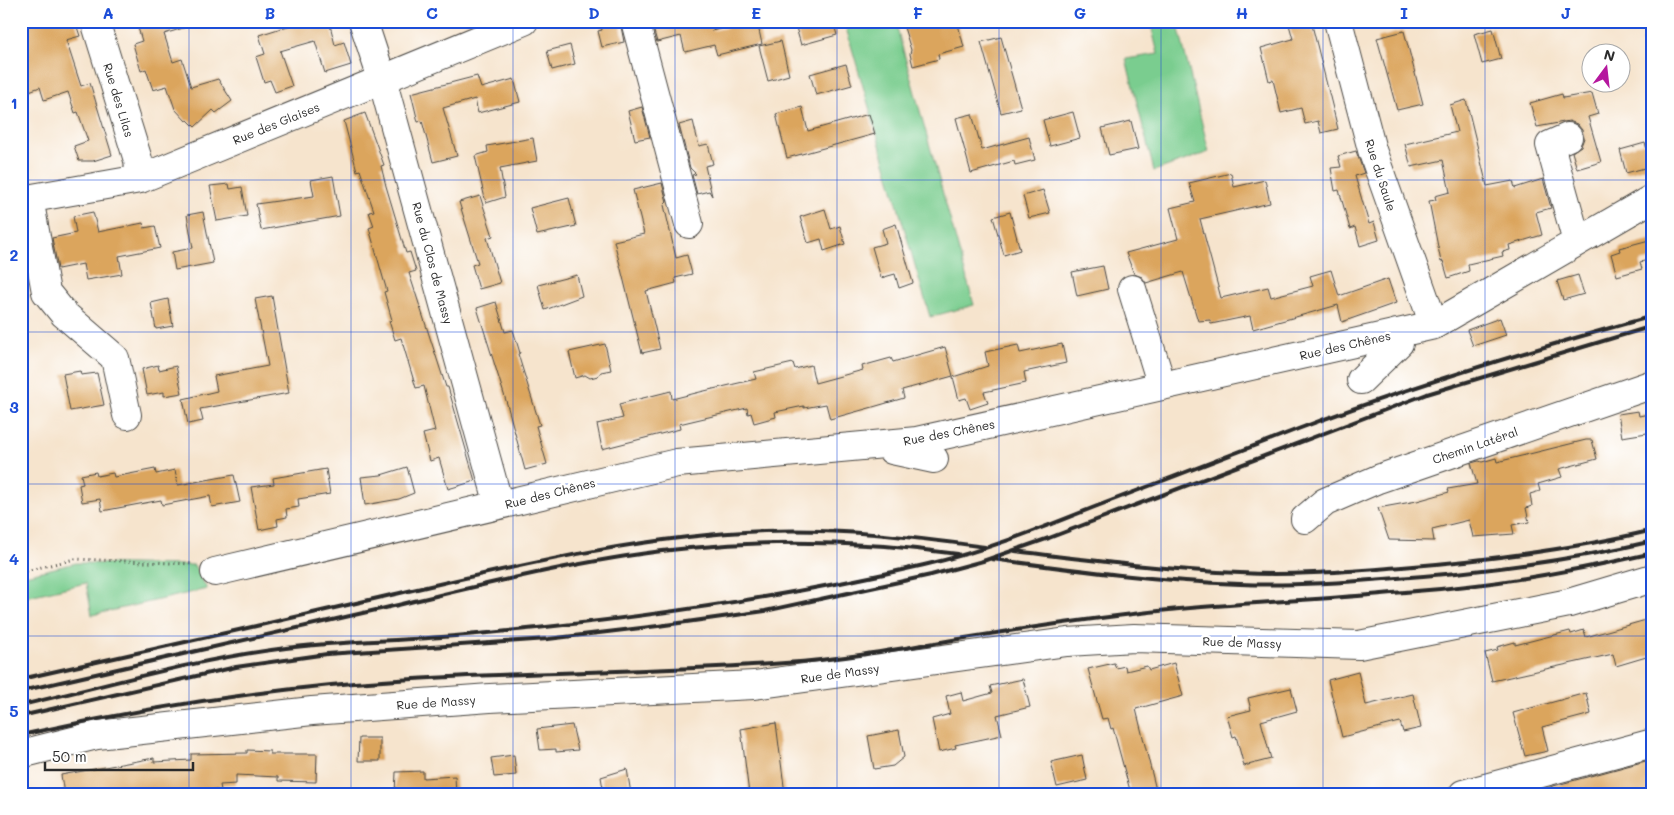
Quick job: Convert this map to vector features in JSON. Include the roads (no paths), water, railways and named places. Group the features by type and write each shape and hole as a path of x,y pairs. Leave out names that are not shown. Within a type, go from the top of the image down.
{"street":[{"name":"Rue des Lilas","path":"95,21 138,160 140,179"},
{"name":"Rue du Clos de Massy","path":"363,21 382,79 499,506"},
{"name":"Rue des Glaises","path":"25,199 140,179 524,21"},
{"path":"636,21 689,224"},
{"name":"Rue du Saule","path":"1338,21 1372,150 1434,325"},
{"path":"1568,137 1550,145 1577,242"},
{"name":"Rue des Chênes","path":"215,572 677,463 917,441 1434,325 1653,198"},
{"path":"25,199 46,292 64,314 115,358 127,415"},
{"path":"1132,289 1162,386"},
{"path":"1361,380 1399,343 1397,333"},
{"name":"Chemin Latéral","path":"1305,519 1325,502 1378,479 1653,384"},
{"path":"869,445 934,459"},
{"name":"Rue de Massy","path":"21,754 97,735 302,712 490,698 754,685 1067,642 1134,638 1359,645 1569,603 1653,578"},
{"path":"1463,794 1653,743"}],"railway":[{"path":"21,705 186,666 253,653 328,644 455,636 632,617 749,600 866,578 946,560 1009,540 1386,397 1563,341 1653,316"},
{"path":"21,716 236,667 327,654 548,639 658,626 765,611 931,575 983,561 1049,538 1427,394 1653,326"},
{"path":"21,679 576,554 669,539 792,530 847,532 985,547"},
{"path":"1015,551 1184,570 1260,574 1301,573 1466,561 1560,549 1653,530"},
{"path":"992,559 1147,578 1258,585 1330,583 1485,570 1553,561 1653,541"},
{"path":"21,691 532,574 650,553 757,543 824,543 858,544 958,554"},
{"path":"21,735 175,705 292,689 388,680 728,667 830,659 1042,626 1169,610 1385,594 1476,585 1594,566 1653,553"}]}
